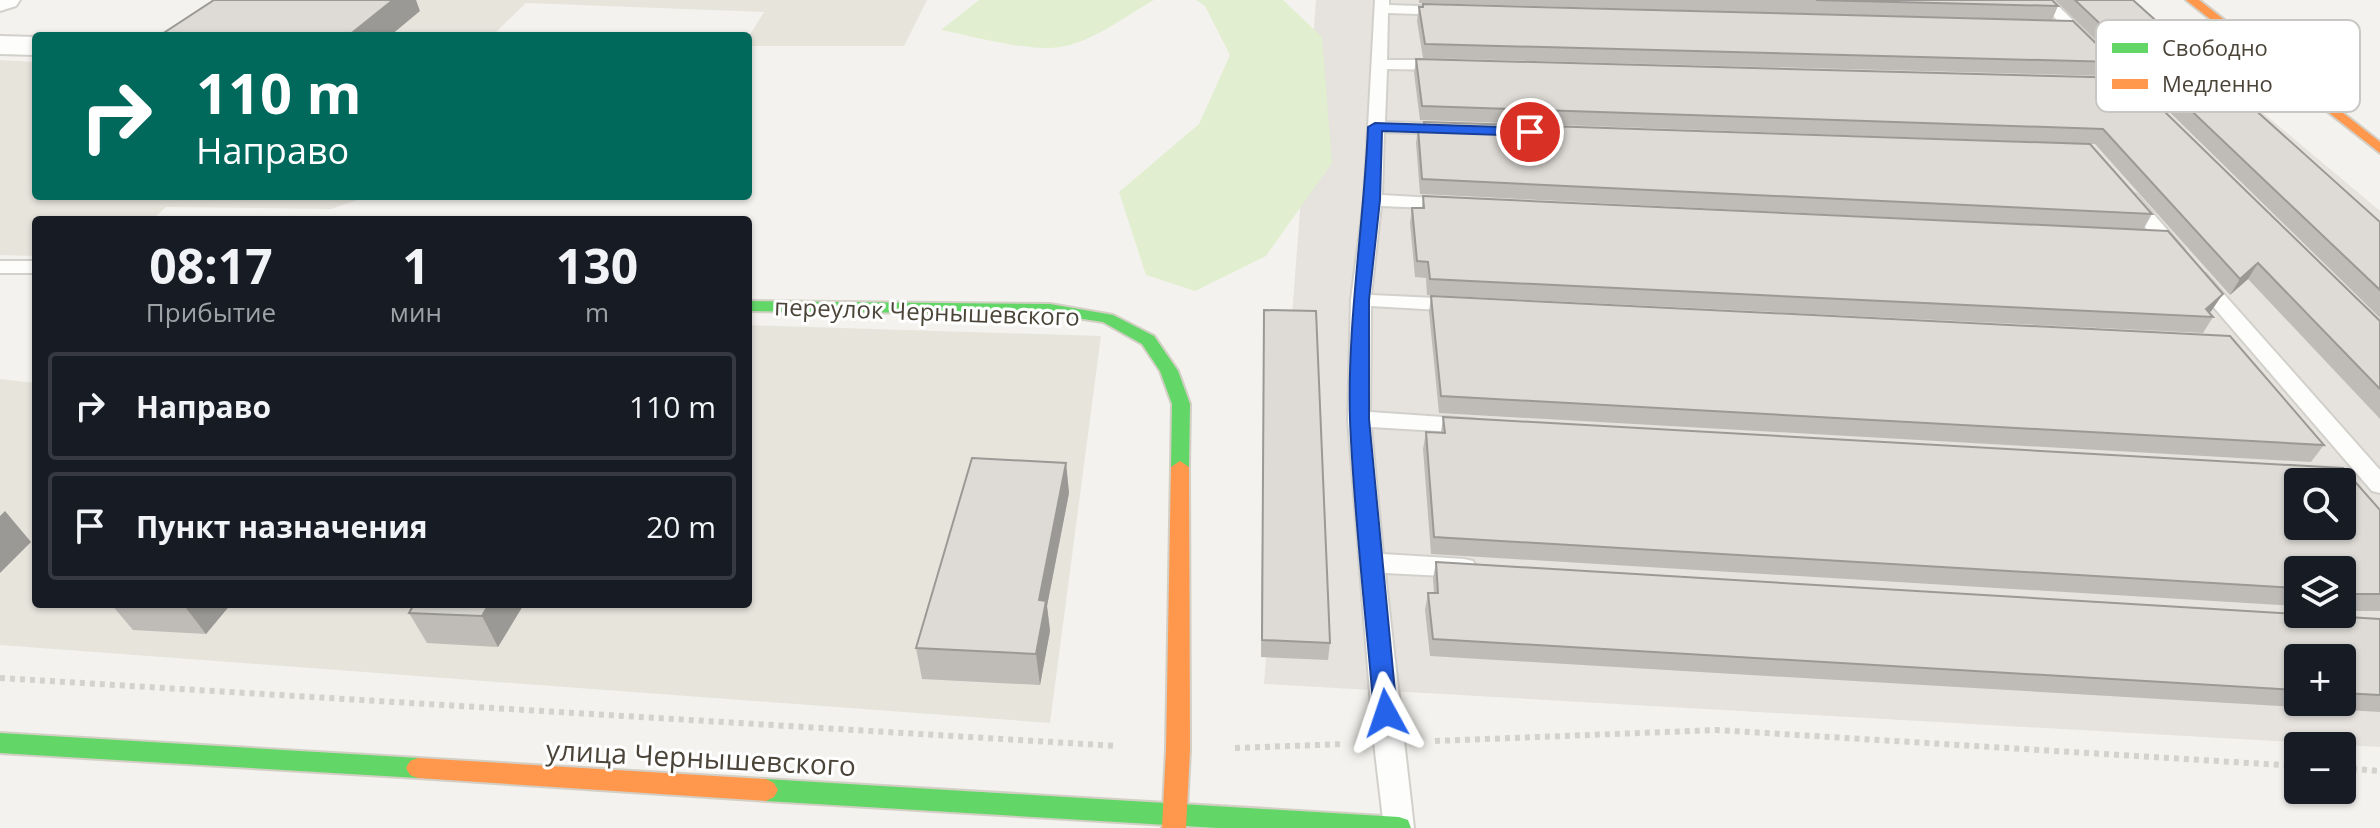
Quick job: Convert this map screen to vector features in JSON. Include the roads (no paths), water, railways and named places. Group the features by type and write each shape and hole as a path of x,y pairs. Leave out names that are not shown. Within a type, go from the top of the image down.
{"street":[{"path":"0,3 6,0"},
{"path":"2192,0 2217,20"},
{"path":"0,45 32,46"},
{"path":"2333,112 2380,149"},
{"name":"переулок Чернышевского","path":"752,306 1050,309 1107,318 1148,340 1169,371 1181,404 1178,750 1174,821"},
{"name":"улица Чернышевского","path":"0,743 1174,821 1399,828"}],"lane":[{"path":"2044,0 2064,28 2096,55"},
{"path":"1399,828 1388,743 1359,419 1361,300 1373,200 1382,5 1461,11"},
{"path":"1380,64 1460,66"},
{"path":"1375,127 1470,130"},
{"path":"2118,184 2376,480"},
{"path":"1373,200 1468,204"},
{"path":"2133,237 2165,239"},
{"path":"0,267 32,267"},
{"path":"1361,300 1471,305"},
{"path":"2227,344 2258,345"},
{"path":"1359,419 1502,427"},
{"path":"2356,477 2376,480"},
{"path":"1373,563 1483,570"}]}
